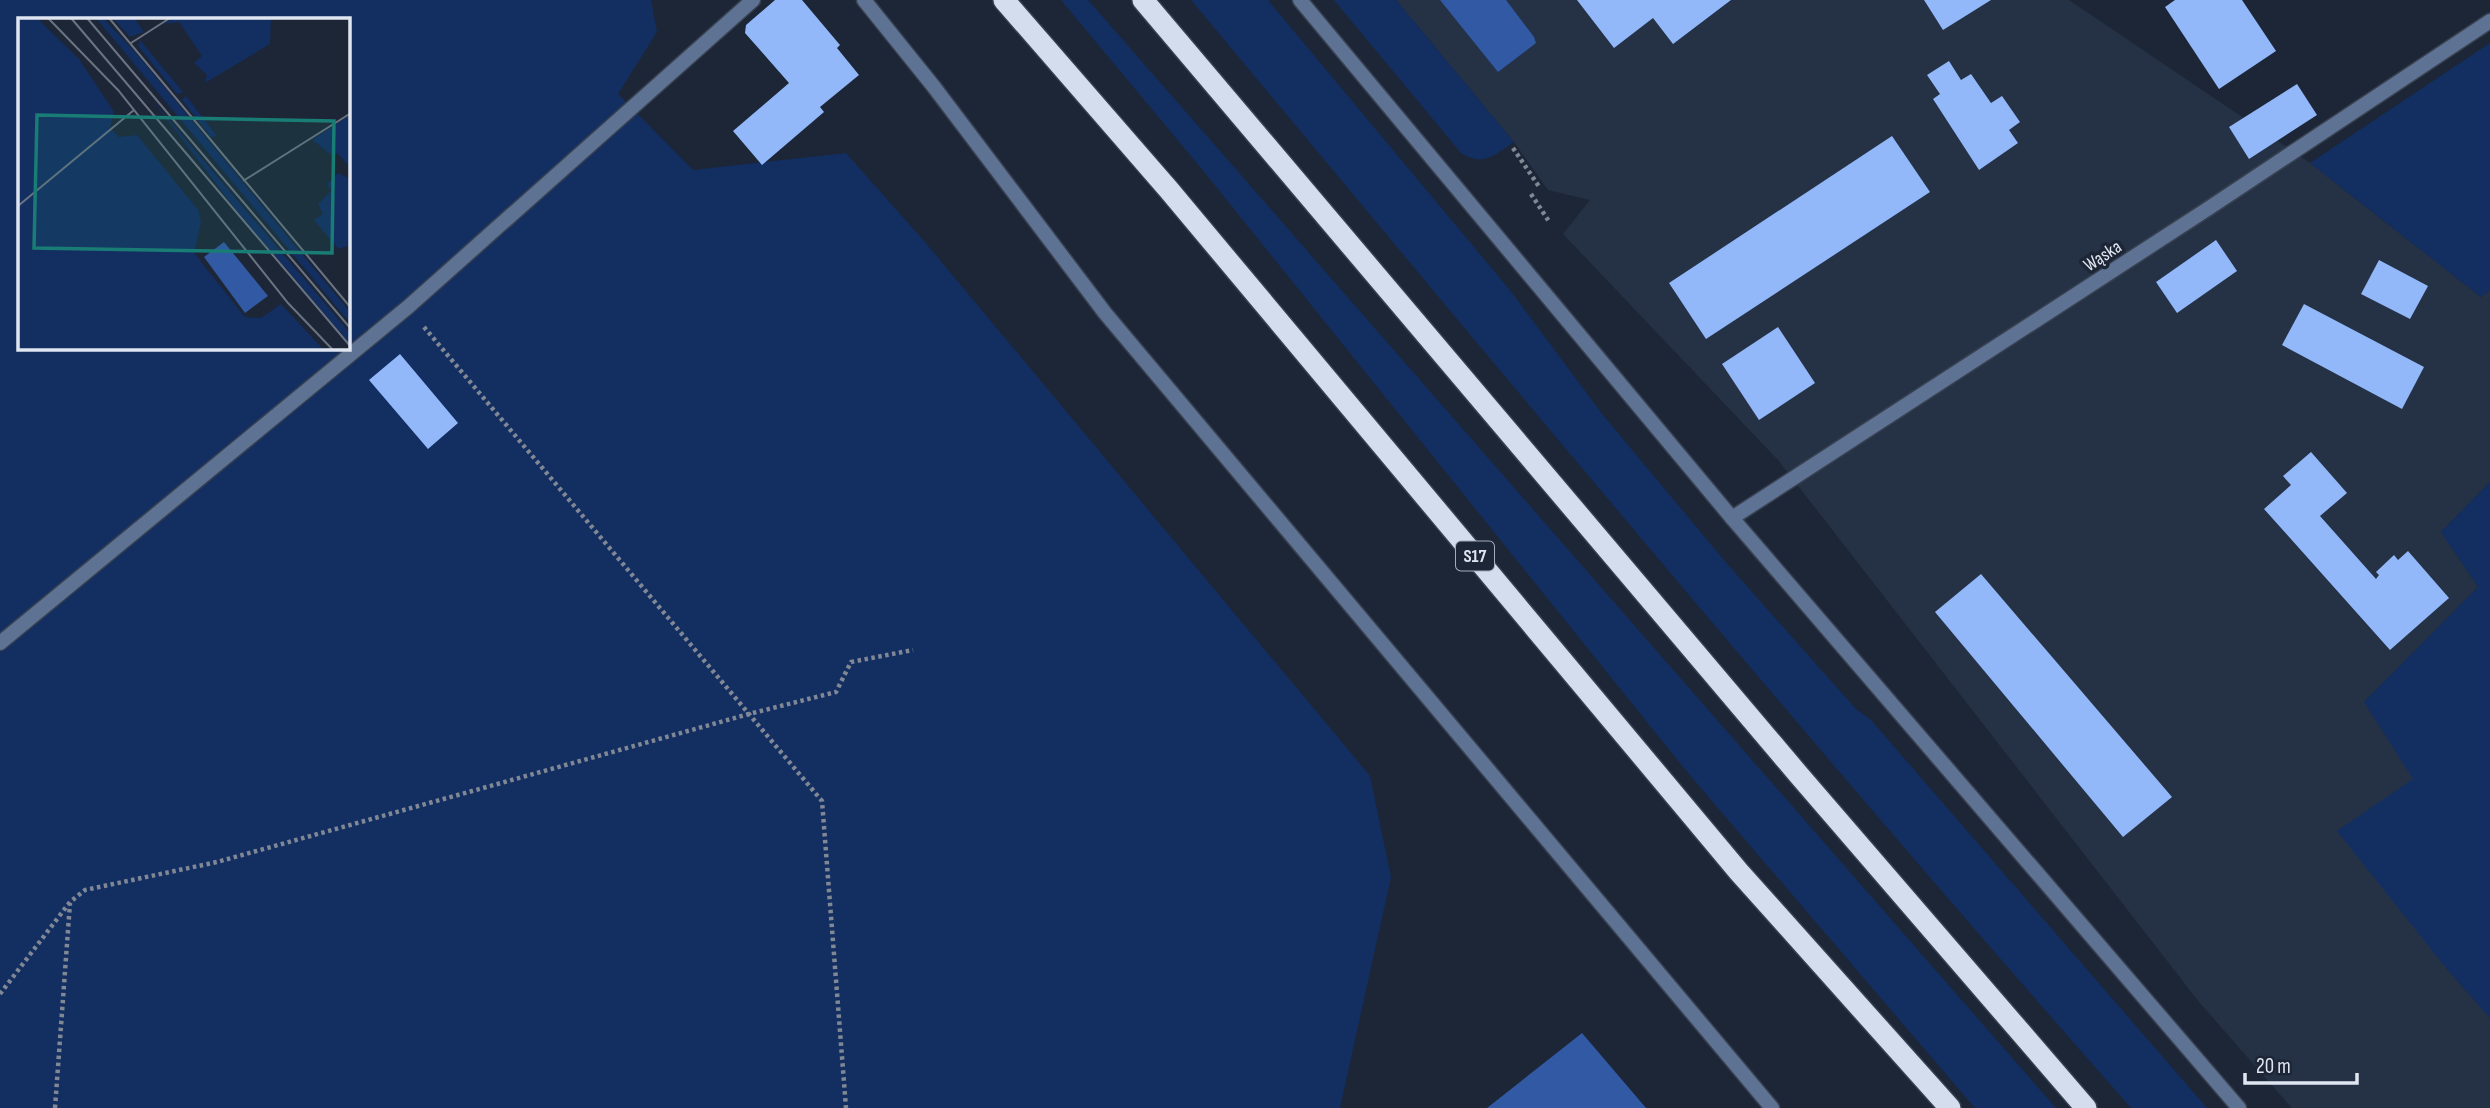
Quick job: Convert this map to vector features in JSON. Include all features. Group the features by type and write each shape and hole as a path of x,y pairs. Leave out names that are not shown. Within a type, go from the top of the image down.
{"highway":[{"name":"S17","path":"1004,0 1178,201 1739,872 1950,1108"},
{"path":"1143,0 1798,774 2086,1108"}],"street":[{"path":"0,643 408,307 753,0"},
{"path":"864,0 934,87 1105,313 1772,1108"},
{"path":"1300,0 1732,518 2239,1108"},
{"name":"Wąska","path":"1732,518 2209,208 2490,21"}],"path":[{"path":"1513,148 1540,188"},
{"path":"1531,194 1550,223"},
{"path":"408,307 822,801 846,1108"},
{"path":"0,994 70,902 85,890 217,862 836,692 851,662 913,650"},
{"path":"55,1108 70,902"}],"shaded area":[{"path":"0,0 651,0 657,32 618,94 693,170 846,153 924,241 1370,776 1391,877 1340,1108 0,1108"},
{"path":"1061,0 1088,0 2056,1108 1975,1108 1688,773 1201,168"},
{"path":"1191,0 1268,0 1509,289 1603,415 1729,566 1856,709 1871,720 2207,1108 2131,1108 1775,696"},
{"path":"1334,0 1396,0 1514,142 1489,158 1476,159 1461,153"},
{"path":"1396,0 2069,0 2310,163 2481,297 2490,290 2490,482 2441,532 2478,587 2364,702 2414,779 2446,968 2490,1018 2490,1108 2292,1108 2199,1002 1778,460 1563,234 1590,200 1548,190 1514,142"},
{"path":"1440,0 1506,0 1536,43 1498,72"},
{"path":"2490,43 2490,290 2481,297 2310,163"},
{"path":"2490,482 2490,1018 2446,968 2337,831 2413,779 2364,702 2478,587 2441,532"},
{"path":"1582,1033 1646,1108 1487,1108"}],"building":[{"path":"775,0 802,0 840,45 837,48 859,75 820,107 824,112 762,165 733,131 789,83 745,33 746,25"},
{"path":"1577,0 1731,0 1673,44 1653,18 1614,48"},
{"path":"1924,0 1991,0 1943,30"},
{"path":"2175,0 2242,0 2276,51 2219,89 2165,7"},
{"path":"1949,61 1961,80 1971,74 1991,103 2002,96 2020,122 2009,130 2018,143 1979,170 1933,99 1940,94 1927,75"},
{"path":"2297,84 2317,115 2249,159 2229,127"},
{"path":"1892,136 1930,192 1706,339 1669,283"},
{"path":"2216,240 2237,271 2177,313 2156,282"},
{"path":"2379,260 2428,286 2410,319 2361,294"},
{"path":"2304,304 2424,367 2402,409 2282,345"},
{"path":"1778,327 1815,383 1759,420 1722,364"},
{"path":"400,354 458,423 428,449 369,380"},
{"path":"2311,452 2347,493 2320,516 2376,579 2379,575 2376,572 2394,555 2398,560 2408,551 2449,598 2390,650 2264,509 2291,485 2283,476"},
{"path":"1981,574 2172,797 2123,837 1935,612"}]}
